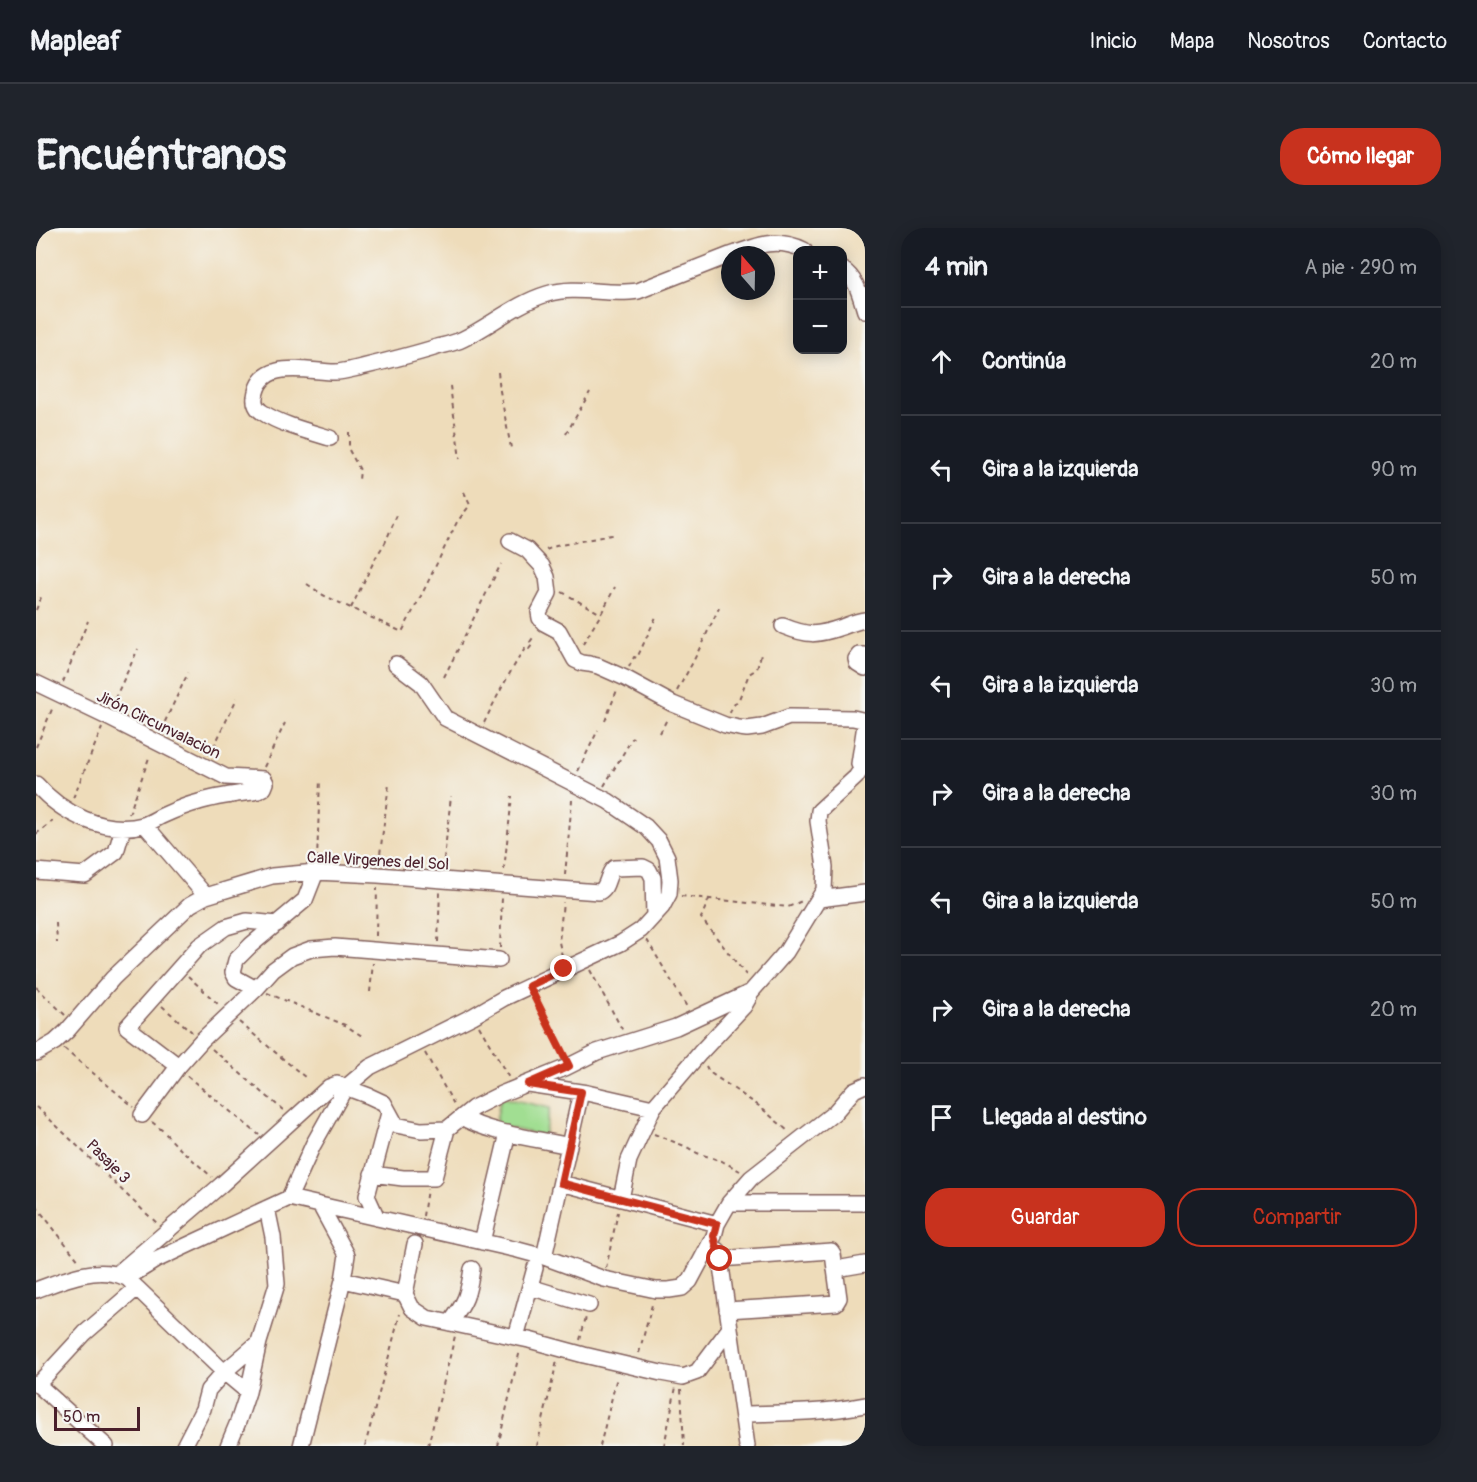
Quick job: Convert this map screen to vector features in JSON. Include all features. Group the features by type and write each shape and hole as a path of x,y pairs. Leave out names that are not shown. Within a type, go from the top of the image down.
{"street":[{"path":"755,246 776,242 793,246"},
{"path":"330,438 288,424 262,412 254,400 262,378 268,373 277,371 338,373 405,357 461,340 546,294 567,290 626,293 638,291 721,259"},
{"path":"847,272 856,283 865,311"},
{"path":"510,541 527,550 544,570 549,593 539,612 540,618 544,623 559,631 575,660 598,666 672,703 725,724 747,729 762,727 789,717 857,719 865,725 859,764 863,766 856,777 819,811 818,821 825,867 824,890 812,899 786,952 751,992 744,1006 699,1053 653,1108 629,1160 621,1199"},
{"path":"783,626 803,634 813,634 825,633 865,620"},
{"path":"865,655 859,655 856,659 857,663 865,668"},
{"path":"288,1198 313,1145 345,1088 370,1067 419,1044 504,998 621,943 640,930 662,907 669,894 667,856 659,841 646,827 603,799 445,718 421,683 396,664"},
{"name":"Jirón Circunvalacion","path":"36,683 226,777 259,778"},
{"path":"36,784 67,812 99,824 123,828 145,825 201,801 258,791 267,783 264,779 259,778"},
{"path":"572,801 576,797 585,797 599,804 603,799"},
{"path":"145,825 206,896"},
{"path":"36,871 85,875 116,852 123,828"},
{"name":"Calle Virgenes del Sol","path":"36,1053 55,1042 113,978 190,905 206,896 272,876 316,872 378,874 564,891 599,892 606,887 610,872 614,868 643,867 649,870 653,878 654,915"},
{"path":"256,989 236,978 233,972 236,960 305,900 316,872"},
{"path":"812,899 865,893"},
{"path":"176,1065 127,1027 199,946 226,927 247,921 277,924"},
{"path":"142,1115 176,1065 273,970 292,956 311,949 335,947 500,960"},
{"path":"106,1446 37,1383 86,1333 166,1231 330,1087 337,1084 384,1103 396,1125 422,1130 447,1129 473,1108 501,1094 597,1052 676,1027 751,992"},
{"path":"127,1280 156,1260 288,1198 482,1242 539,1262 604,1279 656,1290 682,1287 690,1281 729,1203 752,1178 834,1113 854,1090 865,1085"},
{"path":"522,1086 581,1092 653,1108"},
{"path":"520,1338 530,1287 561,1183 581,1092"},
{"path":"377,1218 367,1196 388,1113"},
{"path":"462,1117 472,1124 569,1146"},
{"path":"372,1174 403,1178 434,1178 447,1129"},
{"path":"482,1242 508,1133"},
{"path":"561,1183 621,1199 716,1230"},
{"path":"729,1203 865,1203"},
{"path":"301,1446 343,1280 347,1255 320,1205"},
{"path":"231,1444 248,1392 259,1342 277,1284 273,1237 267,1208"},
{"path":"716,1230 747,1446"},
{"path":"415,1244 405,1294 412,1308 427,1318 679,1377 697,1372 730,1328"},
{"path":"720,1259 831,1251 840,1298 836,1303 727,1310"},
{"path":"836,1269 865,1264"},
{"path":"454,1324 468,1294 472,1269"},
{"path":"36,1290 88,1273 127,1280 248,1392"},
{"path":"343,1280 405,1294"},
{"path":"530,1287 589,1305"},
{"path":"184,1446 203,1409 208,1390 224,1372 259,1342"},
{"path":"742,1414 807,1413 865,1405"}],"path":[{"path":"498,372 511,448"},
{"path":"450,386 460,459"},
{"path":"566,434 590,392"},
{"path":"349,432 349,450 360,470 359,480"},
{"path":"307,584 323,595 402,632 457,522 470,505 464,492"},
{"path":"351,608 397,515"},
{"path":"533,556 556,546 616,534"},
{"path":"444,677 501,564"},
{"path":"583,644 615,587"},
{"path":"559,590 601,614"},
{"path":"36,610 42,595"},
{"path":"660,733 672,703 719,608"},
{"path":"605,721 615,692 634,657 637,658 656,617"},
{"path":"478,736 499,692 526,647 529,649 532,645 530,642 535,634"},
{"path":"725,724 732,707 739,699 749,674 757,669 762,651"},
{"path":"205,766 237,698"},
{"path":"259,778 285,723"},
{"path":"572,784 598,730"},
{"path":"603,799 633,737"},
{"path":"316,872 320,779"},
{"path":"36,834 53,821"},
{"path":"669,894 789,907 812,899"},
{"path":"709,899 701,918 746,975"},
{"path":"56,923 57,943"},
{"path":"640,930 692,1014"},
{"path":"584,960 624,1034"},
{"path":"180,968 306,1078"},
{"path":"529,986 569,1066"},
{"path":"36,987 73,1024"},
{"path":"256,989 345,1025 362,1036"},
{"path":"153,998 295,1119"},
{"path":"473,1016 522,1086"},
{"path":"419,1044 462,1117"},
{"path":"699,1053 709,1071 759,1106 798,1141"},
{"path":"176,1065 268,1143"},
{"name":"Pasaje 3","path":"36,1107 166,1231"},
{"path":"643,1130 722,1161 752,1178"},
{"path":"421,1228 428,1185 434,1178"},
{"path":"604,1279 621,1199"},
{"path":"36,1206 88,1273"},
{"path":"638,1367 637,1360 656,1290"},
{"path":"365,1446 405,1294"},
{"path":"428,1446 454,1324"},
{"path":"498,1446 520,1338"},
{"path":"537,1446 560,1349"},
{"path":"600,1446 621,1363"},
{"path":"664,1446 679,1377"},
{"path":"679,1377 684,1446"}],"green space":[{"path":"501,1097 550,1108 544,1136 495,1125"}],"route":[{"path":"564,969 529,986 569,1066 528,1084 581,1092 561,1183 717,1224 714,1236 720,1259"}]}
